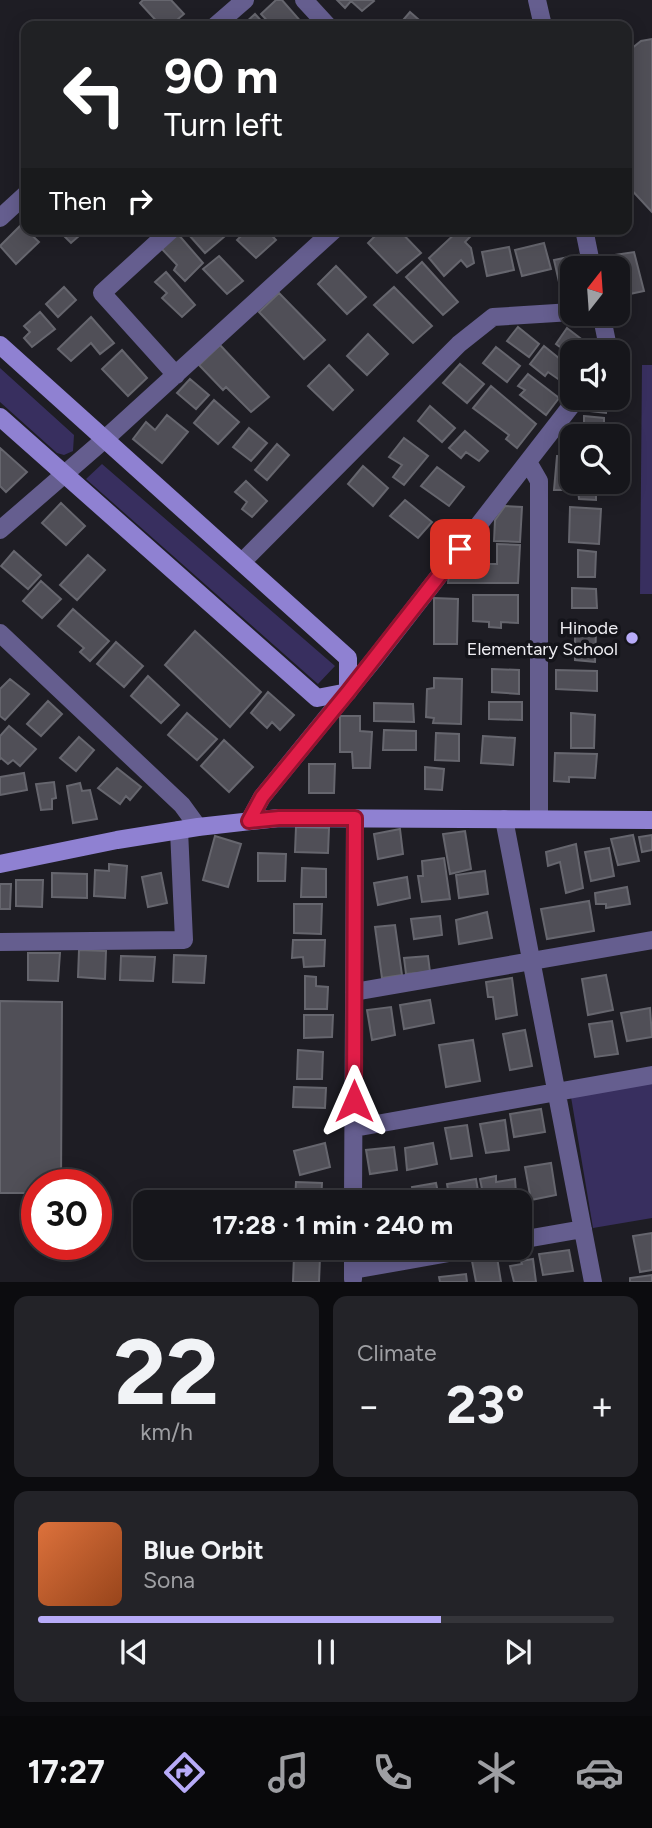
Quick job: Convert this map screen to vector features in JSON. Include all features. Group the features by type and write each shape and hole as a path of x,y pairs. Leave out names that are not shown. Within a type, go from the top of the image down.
{"street":[{"path":"221,21 245,0"},
{"path":"304,0 323,21"},
{"path":"537,0 542,21"},
{"path":"0,218 21,199"},
{"path":"165,235 102,293 176,375"},
{"path":"0,530 105,439 328,235"},
{"path":"585,235 590,256"},
{"path":"242,562 459,344 493,317 560,313"},
{"path":"0,345 348,658 348,692"},
{"path":"249,821 262,797 348,692 568,410"},
{"path":"0,417 317,698 348,692"},
{"path":"528,462 539,481 539,819"},
{"path":"0,633 182,805 198,827"},
{"path":"0,864 117,840 279,818 652,820"},
{"path":"353,1190 355,818"},
{"path":"504,819 593,1282"},
{"path":"0,942 184,940 179,830"},
{"path":"354,992 652,940"},
{"path":"354,1128 652,1075"},
{"path":"532,1238 583,1229"},
{"path":"353,1276 424,1260"}],"shaded area":[{"path":"642,365 652,365 652,594 640,594"},
{"path":"0,368 74,435 73,451 64,455 57,453 0,402"},
{"path":"102,464 335,666 318,684 86,479"},
{"path":"652,1083 652,1218 593,1228 571,1097"}],"building":[{"path":"143,0 171,0 184,14 176,21 156,21 140,3"},
{"path":"276,0 282,0 300,21 267,21 261,14"},
{"path":"337,0 374,1 362,11 351,1 345,8"},
{"path":"410,12 420,21 402,21"},
{"path":"255,14 261,21 247,21"},
{"path":"652,39 652,212 632,190 632,48 641,41"},
{"path":"21,225 21,235 32,235 39,242 16,264 0,246"},
{"path":"63,235 80,235 71,243"},
{"path":"175,235 179,235 203,263 185,281 174,270 177,265 161,248"},
{"path":"189,235 222,235 224,237 205,253"},
{"path":"242,235 271,235 276,240 256,258 237,240"},
{"path":"376,235 404,235 421,253 397,273 368,243"},
{"path":"454,235 470,237 465,242 471,248 474,263 467,267 461,260 444,276 429,258"},
{"path":"544,243 551,269 522,276 515,250"},
{"path":"509,247 514,270 487,276 482,252"},
{"path":"634,252 644,291 630,294 630,256 614,255"},
{"path":"219,256 243,281 227,294 203,269"},
{"path":"560,259 560,282 559,282 554,260"},
{"path":"422,262 458,302 443,315 406,277"},
{"path":"336,266 366,297 347,314 318,284"},
{"path":"166,272 195,305 182,317 162,298 167,293 155,282"},
{"path":"64,287 76,300 58,317 46,304"},
{"path":"394,287 432,326 413,343 374,305"},
{"path":"279,293 325,340 304,359 259,312"},
{"path":"40,312 55,329 32,347 24,338 30,332 24,326"},
{"path":"91,317 114,343 100,354 91,343 71,361 58,349"},
{"path":"518,327 539,344 529,357 507,341"},
{"path":"567,328 583,340 560,340 560,347 556,344"},
{"path":"368,334 388,354 367,375 347,356"},
{"path":"220,345 269,397 251,412 226,387 223,390 199,365"},
{"path":"544,346 560,359 560,380 548,372 545,376 530,364"},
{"path":"496,347 520,366 507,382 483,363"},
{"path":"122,350 147,378 128,396 102,369"},
{"path":"460,364 484,384 467,403 443,383"},
{"path":"329,365 353,390 333,410 308,386"},
{"path":"528,374 559,398 546,415 520,395 525,390 518,386"},
{"path":"190,379 209,395 196,409 177,393"},
{"path":"491,386 536,424 517,448 506,439 509,435 473,408"},
{"path":"214,400 239,422 218,444 194,423"},
{"path":"430,406 455,428 442,442 418,421"},
{"path":"590,410 606,410 606,413"},
{"path":"167,415 188,432 162,463 133,439 146,422 155,430"},
{"path":"584,416 604,418 604,424 584,424"},
{"path":"249,428 267,443 251,461 233,447"},
{"path":"465,431 488,451 479,461 466,452 461,458 449,448"},
{"path":"404,438 428,456 404,485 393,477 402,465 389,457"},
{"path":"277,444 289,455 267,480 255,470"},
{"path":"0,448 27,472 6,492 0,486"},
{"path":"557,456 560,456 560,490 554,490"},
{"path":"363,466 388,488 373,506 348,484"},
{"path":"437,467 464,487 449,506 421,486"},
{"path":"246,481 267,501 252,517 242,509 247,502 235,492"},
{"path":"578,494 596,494 596,500 579,499"},
{"path":"405,500 432,522 418,538 390,516"},
{"path":"61,503 85,526 66,545 42,523"},
{"path":"505,506 522,507 520,542 494,541 495,520"},
{"path":"570,507 601,509 599,544 569,542"},
{"path":"497,544 520,545 518,583 448,583 449,573 456,564 497,564"},
{"path":"578,550 596,552 595,577 578,577"},
{"path":"14,551 41,575 28,589 1,566"},
{"path":"88,555 105,570 77,600 60,585"},
{"path":"41,581 61,599 42,618 23,601"},
{"path":"572,588 596,589 597,608 572,608"},
{"path":"473,595 518,595 518,623 501,622 501,628 489,627 489,622 473,621"},
{"path":"434,598 458,599 457,644 434,644"},
{"path":"73,609 109,641 90,661 80,652 84,648 58,626"},
{"path":"575,629 596,631 595,662 575,660"},
{"path":"195,631 261,692 230,727 165,665"},
{"path":"116,642 143,666 124,687 97,664"},
{"path":"492,669 519,670 519,694 492,692"},
{"path":"556,670 597,671 597,691 556,689"},
{"path":"148,676 179,705 161,723 131,696"},
{"path":"434,678 462,679 461,724 433,723 434,718 426,717 427,689 434,688"},
{"path":"10,679 29,694 5,720 0,716 0,689"},
{"path":"268,692 294,715 280,730 272,722 267,728 251,713"},
{"path":"48,701 62,714 41,736 27,724"},
{"path":"489,702 522,702 522,720 489,719"},
{"path":"374,703 413,704 414,722 374,721"},
{"path":"187,713 217,739 197,760 168,735"},
{"path":"571,713 595,715 594,748 571,748"},
{"path":"340,716 360,716 360,731 372,732 370,768 353,768 352,752 340,752"},
{"path":"9,726 36,749 20,766 13,760 8,764 0,759 0,736"},
{"path":"384,730 416,731 416,750 383,750"},
{"path":"436,733 459,734 459,761 435,760"},
{"path":"483,736 515,738 513,765 481,763"},
{"path":"79,737 94,750 76,771 60,758"},
{"path":"224,740 253,767 229,792 201,766"},
{"path":"555,753 597,754 595,778 569,777 569,782 554,781"},
{"path":"309,764 335,764 334,793 309,793"},
{"path":"425,767 444,769 442,790 425,789"},
{"path":"117,768 141,787 130,800 126,796 120,804 98,788"},
{"path":"24,773 27,790 0,795 0,777"},
{"path":"54,782 56,798 52,799 52,809 41,810 36,784"},
{"path":"80,783 82,791 90,790 97,819 73,823 67,786"},
{"path":"296,827 329,828 328,853 295,852"},
{"path":"400,829 403,854 378,859 374,834"},
{"path":"465,831 471,869 450,874 443,834"},
{"path":"633,835 639,861 618,865 611,839"},
{"path":"652,835 652,850 642,852 639,837"},
{"path":"215,836 241,844 228,887 203,880"},
{"path":"576,844 583,888 566,893 560,862 548,866 546,852"},
{"path":"609,848 614,876 591,881 585,852"},
{"path":"258,853 286,854 285,881 258,881"},
{"path":"444,858 450,899 422,902 418,876 423,876 422,861"},
{"path":"109,864 127,866 125,898 94,896 95,870 109,871"},
{"path":"302,868 326,869 326,897 301,897"},
{"path":"485,871 488,894 459,898 456,875"},
{"path":"52,873 87,874 87,898 52,897"},
{"path":"161,873 167,903 148,907 142,877"},
{"path":"407,877 410,898 378,905 374,883"},
{"path":"16,880 43,880 42,907 16,906"},
{"path":"0,884 11,884 10,909 0,909"},
{"path":"627,887 630,904 606,908 606,904 596,904 595,893"},
{"path":"589,901 594,931 547,939 541,909"},
{"path":"294,904 322,904 321,934 294,933"},
{"path":"487,912 492,938 459,944 456,920"},
{"path":"440,916 442,935 414,939 411,919"},
{"path":"395,925 402,975 382,978 375,927"},
{"path":"293,940 325,940 324,966 304,967 303,957 292,958"},
{"path":"79,950 106,951 105,979 78,977"},
{"path":"28,953 60,953 58,981 28,980"},
{"path":"174,955 206,956 204,983 173,982"},
{"path":"121,956 155,957 153,981 120,980"},
{"path":"428,956 430,972 406,974 404,958"},
{"path":"606,975 613,1010 588,1015 582,979"},
{"path":"305,976 316,977 316,986 328,987 327,1009 305,1009"},
{"path":"512,978 517,1015 496,1019 493,997 488,997 486,982"},
{"path":"430,1000 434,1023 404,1029 400,1005"},
{"path":"0,1001 62,1002 61,1169 21,1169 21,1193 0,1193"},
{"path":"391,1007 395,1035 372,1040 367,1010"},
{"path":"650,1008 652,1037 627,1041 621,1013"},
{"path":"304,1015 333,1015 332,1037 304,1038"},
{"path":"612,1021 618,1054 595,1057 589,1024"},
{"path":"525,1030 532,1066 510,1070 503,1034"},
{"path":"473,1040 480,1081 446,1087 439,1045"},
{"path":"298,1050 323,1052 322,1079 297,1079"},
{"path":"294,1087 326,1088 325,1108 293,1107"},
{"path":"541,1109 545,1132 514,1137 510,1114"},
{"path":"505,1120 509,1150 486,1153 480,1124"},
{"path":"467,1125 472,1156 451,1159 445,1128"},
{"path":"325,1143 330,1167 300,1175 294,1151"},
{"path":"433,1143 437,1164 407,1170 405,1148"},
{"path":"394,1147 397,1170 370,1174 366,1150"},
{"path":"551,1163 556,1195 532,1200 525,1167"},
{"path":"496,1176 496,1182 515,1179 516,1190 482,1190 480,1179"},
{"path":"476,1179 478,1190 448,1190 447,1184"},
{"path":"296,1182 322,1183 322,1190 296,1190"},
{"path":"436,1183 437,1190 413,1190 412,1187"},
{"path":"652,1233 652,1270 640,1272 633,1236"},
{"path":"569,1250 573,1271 543,1275 539,1254"},
{"path":"532,1259 536,1282 514,1282 510,1266"},
{"path":"294,1260 320,1260 319,1282 293,1282"},
{"path":"497,1260 501,1282 476,1282 472,1261"},
{"path":"466,1274 467,1282 440,1282 439,1277"},
{"path":"652,1275 652,1282 630,1282 630,1278"}],"place":[{"name":"Hinode Elementary School","path":"632,638"}],"route":[{"path":"354,1101 355,818 279,818 249,821 262,797 460,549"}]}
